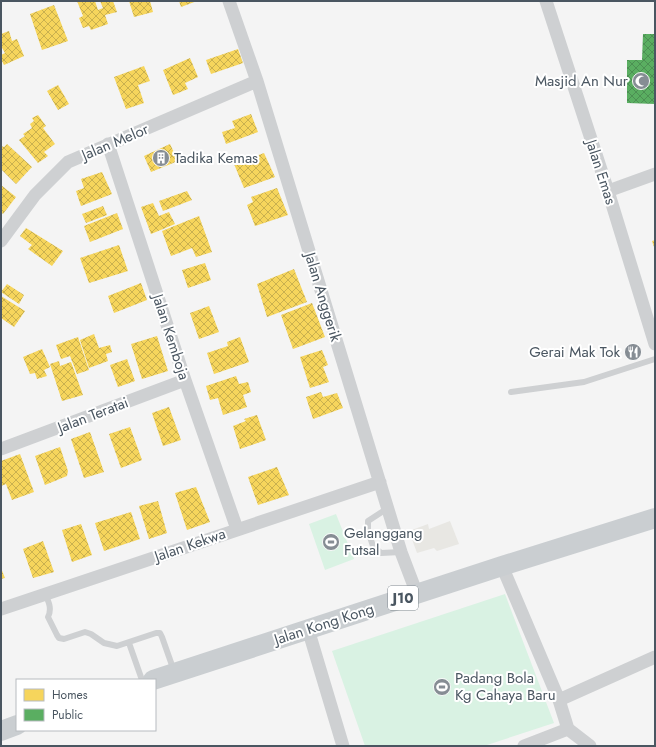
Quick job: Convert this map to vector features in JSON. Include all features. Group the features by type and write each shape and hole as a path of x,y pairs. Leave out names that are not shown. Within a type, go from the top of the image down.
{"main road":[{"name":"Jalan Kong Kong","path":"155,679 502,566 655,518"},
{"path":"1,730 16,725"}],"street":[{"name":"Jalan Anggerik","path":"229,1 257,81 401,552 417,594"},
{"name":"Jalan Emas","path":"546,1 608,191 655,344"},
{"name":"Jalan Melor","path":"1,241 35,195 68,162 257,81"},
{"name":"Jalan Kemboja","path":"108,144 185,380 237,530"},
{"path":"608,191 655,174"},
{"name":"Jalan Teratai","path":"1,449 185,380"},
{"name":"Jalan Kekwa","path":"1,609 380,482"},
{"path":"502,566 559,700 568,729 590,746"},
{"path":"308,629 344,746"},
{"path":"559,700 655,657"},
{"path":"524,746 568,729"}],"lane":[{"path":"511,392 584,382 655,359"},
{"path":"388,508 368,521 368,530 373,546 381,553 401,552"},
{"path":"45,594 51,611 48,617 60,638 64,639 85,632 110,645 117,646 160,633 174,673"},
{"path":"129,643 142,679"}],"shaded area":[{"path":"450,521 459,544 437,551 434,548 417,553 409,531 428,524 429,529"}],"green space":[{"name":"Gelanggang Futsal","path":"336,514 354,559 325,570 309,524"},
{"name":"Padang Bola Kg Cahaya Baru","path":"505,594 554,723 484,746 365,746 332,651"}],"building: Homes":[{"path":"77,1 95,1 98,10 103,8 100,1 113,1 117,12 105,15 108,24 91,30 89,26 83,28 79,18 83,16"},
{"path":"129,1 150,1 153,12 134,17"},
{"path":"179,1 197,1 181,7"},
{"path":"54,5 68,41 42,50 30,14"},
{"path":"9,31 12,41 17,39 24,56 4,65 1,59 1,55 5,53 1,46 1,34"},
{"path":"238,49 243,63 211,74 206,60"},
{"path":"190,58 198,77 185,83 188,89 173,95 163,70"},
{"path":"144,66 150,81 138,85 144,103 126,109 114,77"},
{"path":"58,85 69,104 58,110 47,91"},
{"path":"251,114 258,132 226,144 222,132 235,128 232,121"},
{"path":"38,115 46,126 43,128 55,144 44,152 48,156 38,163 19,140 25,136 23,134 32,128 30,124 34,121 32,118"},
{"path":"7,144 32,167 16,184 1,169 1,146 4,147"},
{"name":"Tadika Kemas","path":"170,144 178,161 151,172 144,156"},
{"path":"264,153 275,177 244,188 234,164"},
{"path":"102,172 112,194 81,206 76,191 84,188 81,179"},
{"path":"1,185 16,197 3,214 1,212"},
{"path":"277,188 288,215 255,226 247,205 253,202 251,197"},
{"path":"187,191 192,200 163,211 159,201"},
{"path":"153,203 159,216 169,212 175,224 151,234 141,207"},
{"path":"103,206 107,215 86,223 82,214"},
{"path":"117,213 123,229 90,242 84,226"},
{"path":"199,216 212,252 196,257 192,248 171,256 162,231"},
{"path":"26,228 63,251 52,266 28,249 32,245 20,236"},
{"path":"655,240 655,250 652,241"},
{"path":"119,245 128,271 89,283 80,258"},
{"path":"205,263 211,280 188,288 182,270"},
{"path":"294,269 307,302 267,317 257,284"},
{"path":"141,283 147,300 114,313 108,296"},
{"path":"7,284 24,295 19,304 1,292"},
{"path":"1,296 25,311 14,327 1,318"},
{"path":"312,303 325,337 293,349 281,315"},
{"path":"209,306 219,332 199,339 190,313"},
{"path":"94,334 99,348 110,345 112,352 106,354 108,361 89,368 80,340"},
{"path":"157,336 168,371 142,379 131,344"},
{"path":"78,337 89,370 77,374 70,356 61,359 56,345"},
{"path":"240,337 249,362 214,374 207,353 228,346 227,342"},
{"path":"42,349 50,367 44,370 47,376 37,379 35,373 30,374 23,357"},
{"path":"322,350 328,365 323,367 329,382 310,388 300,357"},
{"path":"127,359 135,381 118,387 110,365"},
{"path":"59,361 60,366 71,362 83,395 62,401 50,364"},
{"path":"236,376 239,384 248,382 251,392 243,395 247,407 223,415 218,398 210,400 206,386"},
{"path":"321,392 323,397 337,393 343,408 313,419 306,397"},
{"path":"169,407 181,440 163,446 152,413"},
{"path":"257,415 266,440 240,449 233,426 246,421 244,419"},
{"path":"130,427 142,460 121,468 109,434"},
{"path":"90,432 104,472 84,478 71,439"},
{"path":"60,447 68,471 67,476 45,485 35,456"},
{"path":"20,454 34,492 12,500 6,484 1,486 1,461"},
{"path":"277,467 289,495 258,505 248,477"},
{"path":"196,487 210,522 187,530 175,493"},
{"path":"158,501 167,533 149,539 139,506"},
{"path":"131,512 140,539 104,551 95,523"},
{"path":"81,524 92,555 72,562 62,530"},
{"path":"43,541 54,572 33,578 23,549"},
{"path":"1,568 5,578 1,579"}],"building: Public":[{"name":"Masjid An Nur","path":"643,34 655,34 655,104 627,103 627,60 642,60"}],"place":[{"name":"Masjid An Nur","path":"641,81"},
{"name":"Tadika Kemas","path":"161,158"},
{"name":"Gerai Mak Tok","path":"633,352"},
{"name":"Gelanggang Futsal","path":"331,542"},
{"name":"Padang Bola Kg Cahaya Baru","path":"442,687"}]}
